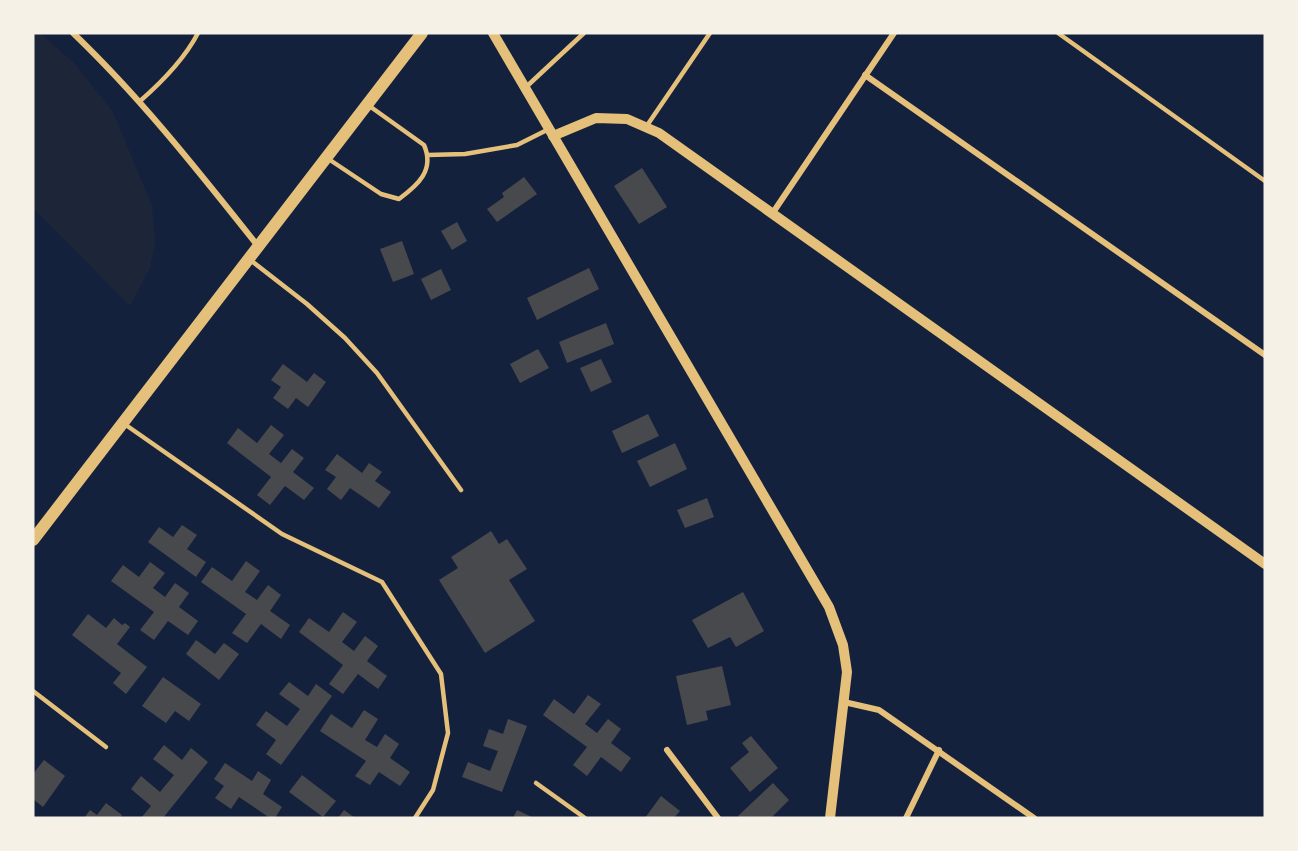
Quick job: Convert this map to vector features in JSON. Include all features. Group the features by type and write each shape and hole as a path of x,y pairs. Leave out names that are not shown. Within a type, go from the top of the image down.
{"main road":[{"path":"33,540 422,33"}],"street":[{"path":"73,33 175,141 259,246"},
{"path":"493,33 829,607 843,645 847,672 830,818"},
{"path":"772,214 894,33"},
{"path":"866,75 1265,355"},
{"path":"551,133 596,118 627,119 658,133 1265,564"},
{"path":"844,702 879,710 1034,818"},
{"path":"667,750 718,818"},
{"path":"906,818 939,750"}],"lane":[{"path":"139,102 162,82 198,33"},
{"path":"525,88 584,33"},
{"path":"646,127 710,33"},
{"path":"1058,33 1265,181"},
{"path":"327,158 381,194 399,199 415,188 426,171 428,155 424,145 367,105"},
{"path":"428,155 465,154 517,145 551,133"},
{"path":"249,259 308,304 345,338 377,373 461,490"},
{"path":"123,423 282,534 382,582 441,674 448,733 433,790 415,818"},
{"path":"33,691 106,747"},
{"path":"536,783 585,818"}],"shaded area":[{"path":"33,33 40,33 74,63 113,112 152,206 155,242 150,268 130,306 33,208"}],"building":[{"path":"642,168 667,207 639,224 614,186"},
{"path":"524,177 537,194 497,222 487,209 504,197 502,193"},
{"path":"457,222 467,241 452,250 441,231"},
{"path":"402,241 414,274 393,282 380,249"},
{"path":"589,268 599,289 537,320 527,298"},
{"path":"441,269 451,290 431,300 421,279"},
{"path":"606,323 614,344 567,363 559,342"},
{"path":"538,349 549,368 520,383 510,364"},
{"path":"601,359 612,382 591,392 580,368"},
{"path":"283,364 307,382 314,373 326,382 308,407 296,398 288,409 273,398 281,387 271,380"},
{"path":"648,414 659,436 622,453 612,431"},
{"path":"271,425 284,435 269,454 281,463 292,449 304,458 293,472 314,488 304,500 285,486 270,505 257,495 271,477 227,443 238,428 257,443"},
{"path":"675,443 687,469 650,487 637,461"},
{"path":"337,454 362,473 369,463 382,472 375,481 391,492 379,508 350,488 341,500 327,489 336,477 325,470"},
{"path":"707,498 714,517 685,528 677,510"},
{"path":"182,525 197,535 187,549 206,562 196,577 148,542 159,527 173,537"},
{"path":"491,531 499,544 507,539 527,569 509,580 535,621 485,653 439,580 458,568 451,557"},
{"path":"246,561 260,571 245,592 257,600 268,585 281,595 270,611 290,625 281,639 261,624 247,643 232,633 246,614 201,582 212,567 232,581"},
{"path":"150,562 165,573 153,588 165,597 175,583 189,593 179,607 198,621 188,635 168,621 154,640 140,630 154,612 111,581 123,565 139,577"},
{"path":"743,592 764,631 736,647 730,637 708,648 692,620"},
{"path":"343,612 357,622 342,642 354,651 365,636 378,646 367,661 387,676 378,689 358,674 343,694 329,684 343,665 299,632 309,618 329,632"},
{"path":"88,614 106,628 114,618 122,625 125,623 130,627 117,644 147,667 126,694 113,683 121,673 72,635"},
{"path":"196,640 215,654 224,643 239,654 219,680 186,654"},
{"path":"722,666 731,705 706,711 708,720 687,725 676,676"},
{"path":"163,677 201,704 189,721 175,711 166,723 142,706"},
{"path":"289,682 308,696 316,684 332,696 281,765 266,754 276,740 256,725 266,711 287,726 300,709 279,694"},
{"path":"588,695 601,704 585,724 597,733 608,719 621,729 611,743 631,758 621,772 601,757 587,776 573,765 587,747 543,715 554,699 574,714"},
{"path":"364,710 378,719 365,740 377,747 385,734 399,744 390,758 410,772 400,786 379,772 370,785 355,776 366,761 320,731 331,714 352,728"},
{"path":"508,719 527,726 502,792 462,777 468,762 490,771 498,751 483,746 489,729 503,734"},
{"path":"751,736 778,768 750,792 730,768 749,752 742,743"},
{"path":"164,745 182,760 191,748 208,762 163,818 141,818 151,806 131,789 141,776 160,792 174,775 153,759"},
{"path":"44,760 65,776 43,807 33,799 33,774"},
{"path":"225,763 252,781 258,771 271,780 263,794 282,807 275,818 270,818 239,797 231,809 215,798 224,786 214,779"},
{"path":"302,775 336,801 323,817 289,792"},
{"path":"773,783 789,800 773,818 740,818 738,816"},
{"path":"661,796 680,811 674,818 645,818"},
{"path":"106,803 122,815 120,818 84,818 90,810 97,815"},
{"path":"344,810 355,818 338,818"},
{"path":"517,810 534,818 513,818"}]}
